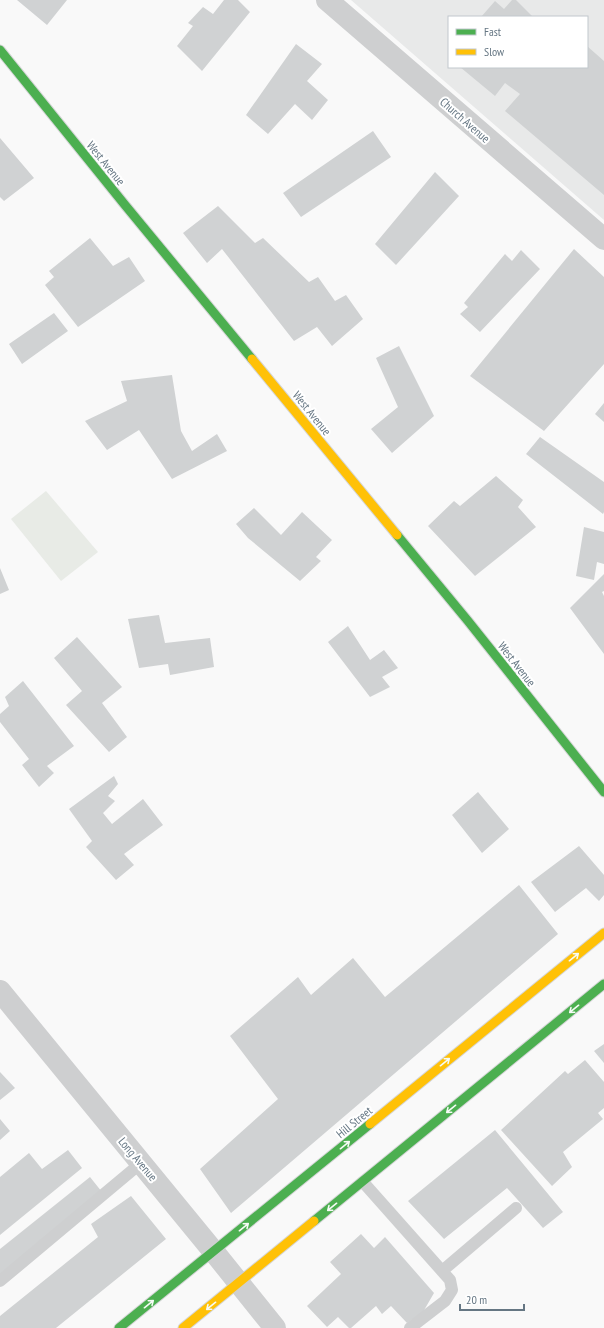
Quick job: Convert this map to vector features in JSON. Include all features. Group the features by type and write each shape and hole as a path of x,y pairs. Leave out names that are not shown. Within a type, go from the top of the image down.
{"main road":[{"name":"West Avenue","path":"0,50 130,212 468,621 602,786"},
{"name":"Hill Street","path":"119,1328 604,933"},
{"path":"183,1328 604,984"}],"street":[{"name":"Church Avenue","path":"327,0 604,239"},
{"name":"Long Avenue","path":"0,991 214,1252 274,1328"}],"lane":[{"path":"0,1281 141,1163"},
{"path":"362,1182 450,1280 452,1290 445,1301 410,1328"},
{"path":"442,1271 516,1208"}],"shaded area":[{"path":"351,0 604,0 604,220"},
{"path":"46,491 98,552 61,581 11,519"}],"building":[{"path":"17,0 67,0 47,25"},
{"path":"224,0 238,0 250,12 202,71 177,46 193,26 188,23 203,7 213,14"},
{"path":"512,0 516,0 532,16 482,16 495,1 504,9"},
{"path":"296,44 322,64 307,81 328,100 312,120 295,104 268,134 246,115"},
{"path":"588,47 604,61 604,195 505,111 520,94 505,83 495,96 461,68 588,68"},
{"path":"373,131 391,157 301,217 283,193"},
{"path":"0,138 34,178 4,201 0,197"},
{"path":"435,172 459,196 396,265 375,244"},
{"path":"218,206 255,243 263,238 309,282 318,277 335,301 346,295 363,319 332,346 317,327 294,341 222,249 207,263 183,233"},
{"path":"90,238 113,266 129,257 145,281 78,327 45,285 54,277 49,271"},
{"path":"574,249 604,277 604,364 544,431 470,376"},
{"path":"521,250 540,269 480,332 460,314 468,307 464,303 505,254 512,261"},
{"path":"54,313 68,331 22,364 9,344"},
{"path":"399,346 434,416 392,453 371,429 398,407 376,358"},
{"path":"172,375 181,431 192,451 217,434 227,451 172,479 139,430 107,450 85,421 127,401 121,381"},
{"path":"604,403 604,422 595,414"},
{"path":"540,437 604,482 603,514 526,454"},
{"path":"496,476 523,500 518,507 536,527 475,576 428,526 454,501 460,506"},
{"path":"254,508 281,535 302,512 332,540 316,557 321,561 300,581 248,538 236,524"},
{"path":"584,527 604,532 604,564 597,562 594,580 576,576"},
{"path":"0,568 9,590 0,594"},
{"path":"604,574 604,591 602,592 604,596 604,654 570,608"},
{"path":"159,615 165,643 210,638 214,667 170,675 168,664 139,668 128,619"},
{"path":"348,626 370,660 384,650 398,668 382,677 390,687 370,697 328,642"},
{"path":"77,637 122,687 102,703 127,737 109,752 66,705 82,691 54,658"},
{"path":"23,681 74,746 47,766 54,773 39,787 22,765 29,759 0,722 0,714 9,706 5,697"},
{"path":"114,776 118,784 108,796 115,801 103,813 112,824 143,799 163,825 124,854 134,865 116,880 86,847 92,841 69,809"},
{"path":"478,792 509,829 482,853 452,815"},
{"path":"579,846 604,875 604,895 599,901 586,888 555,912 531,882"},
{"path":"519,885 558,934 231,1213 200,1169 278,1099 230,1036 298,977 311,995 353,958 385,997"},
{"path":"604,1044 604,1063 594,1051"},
{"path":"585,1060 604,1082 604,1108 598,1113 603,1119 563,1152 572,1167 552,1186 501,1130 565,1071 568,1074"},
{"path":"0,1072 15,1088 0,1100"},
{"path":"0,1119 10,1131 0,1140"},
{"path":"495,1130 563,1212 543,1228 507,1188 444,1239 408,1201"},
{"path":"68,1150 82,1168 0,1235 0,1177 29,1153 42,1169"},
{"path":"90,1177 102,1192 0,1274 0,1249"},
{"path":"131,1196 166,1239 56,1328 0,1328 0,1316 98,1237 91,1224"},
{"path":"361,1234 374,1248 385,1237 434,1293 423,1312 407,1323 391,1306 382,1314 376,1306 351,1328 349,1328 338,1317 327,1327 307,1306 341,1274 330,1262"}],"traffic: fast":[{"path":"0,50 252,359"},
{"path":"397,535 468,621 604,792"},
{"path":"314,1221 604,984"},
{"path":"119,1328 370,1124"}],"traffic: slow":[{"path":"252,359 397,535"},
{"path":"370,1124 604,933"},
{"path":"183,1328 314,1221"}]}
